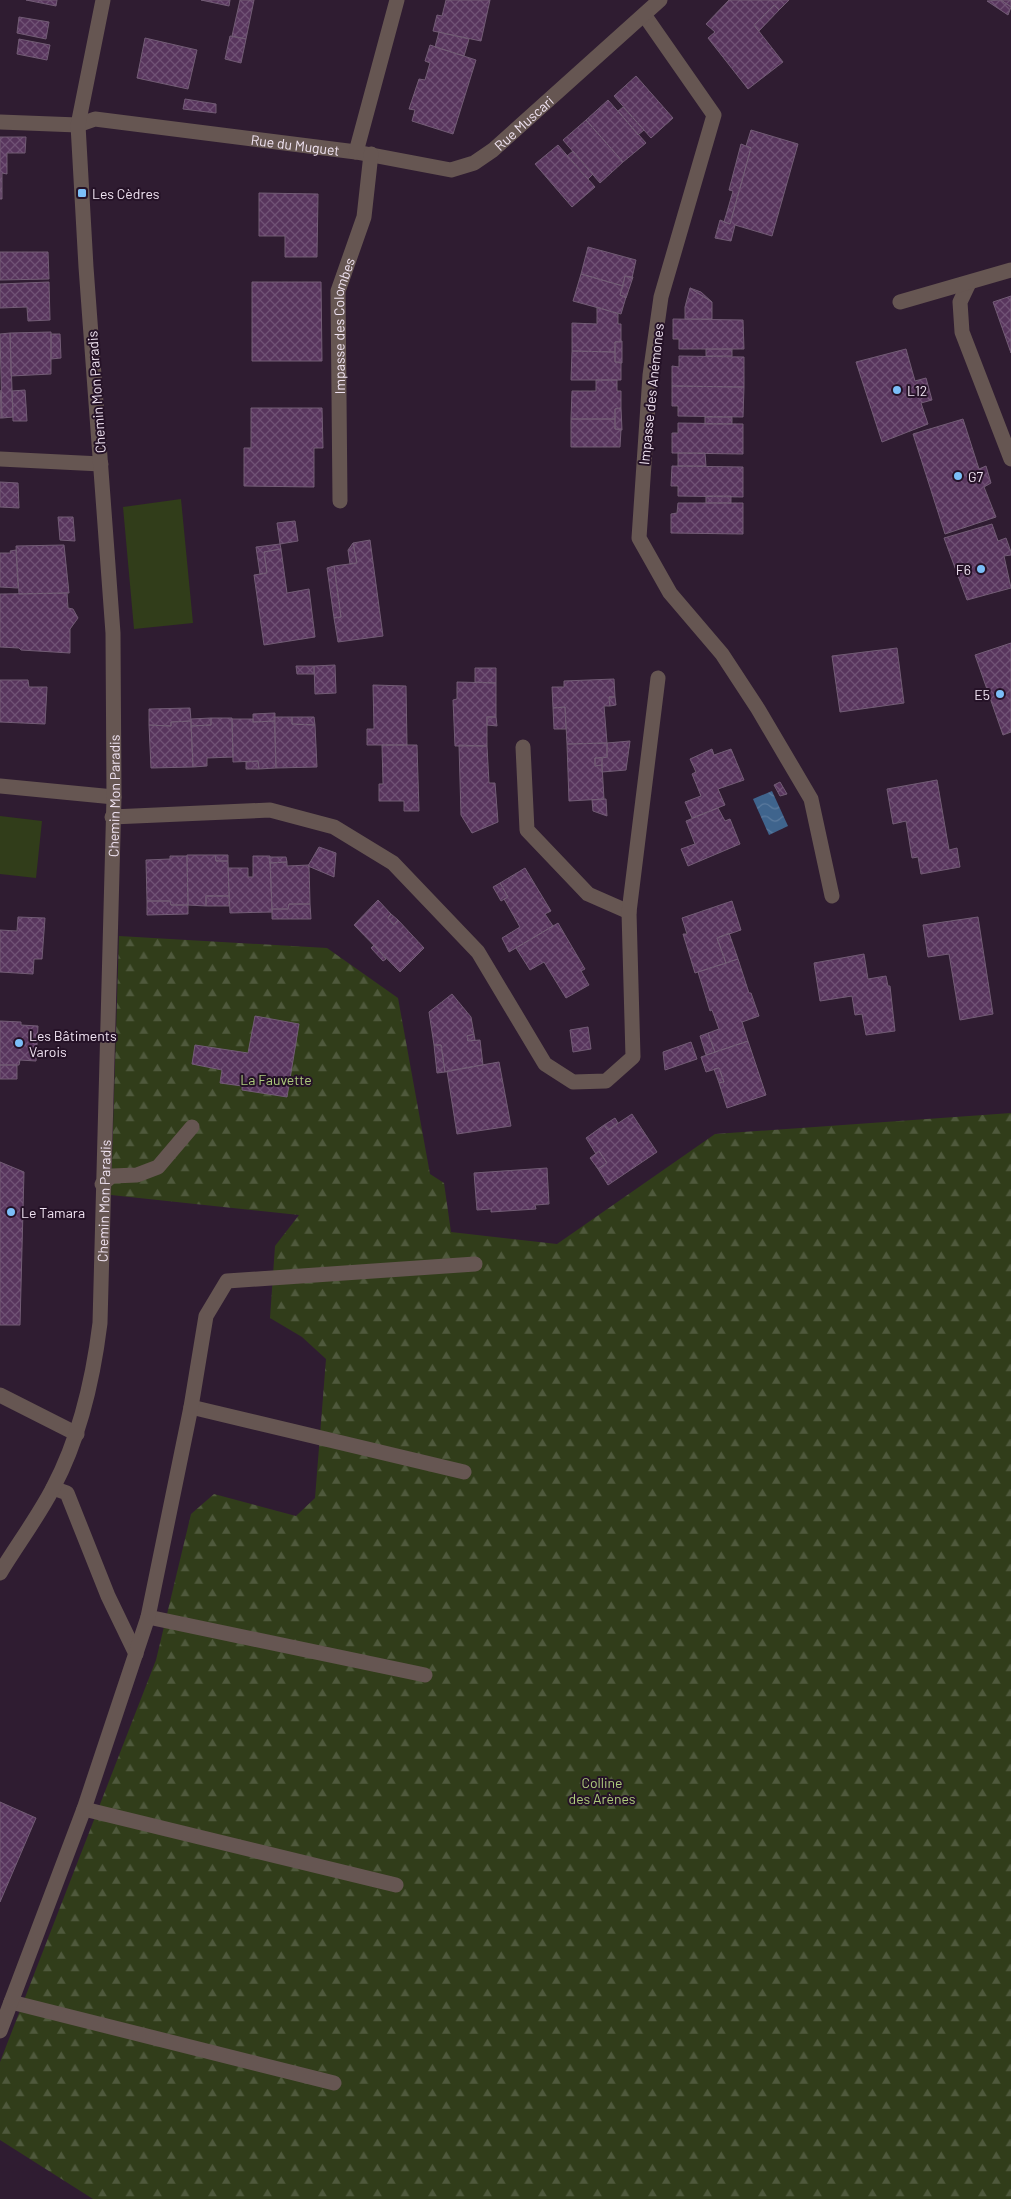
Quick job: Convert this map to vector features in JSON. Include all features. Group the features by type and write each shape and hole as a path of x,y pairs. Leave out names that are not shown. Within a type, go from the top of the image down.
{"street":[{"name":"Chemin Mon Paradis","path":"0,1573 53,1488 77,1434 95,1366 100,1323 102,1184 114,797 113,633 78,125 103,0"},
{"name":"Rue du Muguet","path":"0,122 78,125 95,120 363,153 397,0"},
{"name":"Rue Muscari","path":"363,153 451,170 474,163 493,150 645,16 660,0"},
{"name":"Impasse des Anémones","path":"645,16 714,115 661,298 650,375 639,538 670,593 722,654 758,709 811,799 832,896"},
{"name":"Impasse des Colombes","path":"340,501 338,291 364,217 363,153"},
{"path":"900,302 1011,270"},
{"path":"969,283 960,302 962,332 1011,459"},
{"path":"0,459 101,464"},
{"path":"112,817 270,810 334,827 394,863 478,952 545,1064 573,1082 606,1081 633,1057 629,912 658,678"},
{"path":"523,747 527,830 588,894 629,912"},
{"path":"0,786 114,797"},
{"path":"102,1184 112,1176 137,1175 158,1167 192,1127"},
{"path":"0,2031 84,1808 148,1617 191,1407 206,1316 227,1281 475,1264"},
{"path":"0,1395 77,1434"},
{"path":"191,1407 464,1472"},
{"path":"53,1488 67,1493 108,1596 136,1654"},
{"path":"148,1617 425,1675"},
{"path":"84,1808 396,1884"},
{"path":"11,2002 334,2083"}],"green space":[{"path":"181,499 193,623 134,629 123,507"},
{"path":"0,816 42,821 36,878 0,874"},
{"name":"Colline des Arènes","path":"119,936 327,948 398,998 430,1174 444,1183 451,1232 557,1244 715,1134 1011,1113 1011,2199 93,2199 0,2140 0,2062 156,1660 191,1514 214,1494 296,1516 315,1498 326,1359 302,1337 270,1318 275,1246 299,1215 111,1195"}],"water":[{"path":"772,791 788,826 769,835 753,799"}],"building":[{"path":"26,0 57,0 56,6"},
{"path":"201,0 230,0 229,6"},
{"path":"240,0 254,0 246,39 232,36"},
{"path":"446,0 490,0 481,41 433,31 437,15 442,16"},
{"path":"729,0 789,0 779,10 774,5 754,25 783,62 748,89 708,38 715,32 706,24"},
{"path":"1001,0 1011,0 1011,7"},
{"path":"1001,0 1011,7 1008,15 987,1"},
{"path":"774,5 779,10 759,31 754,25"},
{"path":"19,17 49,22 46,39 17,33"},
{"path":"439,32 469,39 464,56 435,47"},
{"path":"230,36 246,39 241,63 225,59"},
{"path":"145,38 197,50 188,89 137,78"},
{"path":"19,39 50,45 47,60 17,54"},
{"path":"430,45 476,60 453,134 412,121 415,110 409,109 419,79 425,80 430,63 425,61"},
{"path":"636,76 673,118 651,138 614,96"},
{"path":"185,99 216,104 216,113 183,109"},
{"path":"608,100 646,143 623,162 586,120"},
{"path":"623,107 644,130 638,135 618,111"},
{"path":"586,120 623,162 600,183 563,140"},
{"path":"751,130 798,144 772,236 735,225 731,241 715,238 720,220 730,224 751,148 746,146"},
{"path":"0,137 26,137 25,153 7,153 7,174 2,173 2,199 0,199"},
{"path":"741,144 751,148 730,224 724,222 733,191 729,190"},
{"path":"558,145 595,187 572,207 535,164"},
{"path":"573,151 593,174 588,179 567,156"},
{"path":"259,193 318,194 317,257 285,257 285,236 259,236"},
{"path":"588,247 636,260 632,278 625,276 623,286 581,274"},
{"path":"0,252 48,252 49,279 0,280"},
{"path":"581,274 623,286 620,295 626,297 621,314 573,301"},
{"path":"625,276 633,277 626,298 620,295"},
{"path":"49,282 50,320 28,321 27,307 0,308 0,284"},
{"path":"252,282 321,282 322,361 252,361"},
{"path":"690,288 712,302 712,319 685,319 685,307"},
{"path":"690,288 701,292 712,302"},
{"path":"1011,296 1011,353 993,302"},
{"path":"597,307 618,314 618,324 621,324 621,342 615,342 615,352 572,351 572,323 597,324"},
{"path":"673,319 743,320 744,349 679,349 679,339 673,339"},
{"path":"51,332 51,374 11,376 10,333"},
{"path":"10,333 13,417 2,418 0,334"},
{"path":"51,334 60,334 61,358 51,359"},
{"path":"622,341 622,363 615,362 615,342"},
{"path":"706,349 732,349 732,356 706,356"},
{"name":"L12","path":"906,349 915,381 926,378 932,400 921,403 928,424 882,442 856,362"},
{"path":"572,351 615,352 615,362 621,362 621,380 571,380"},
{"path":"679,356 744,357 744,387 672,386 672,366 679,367"},
{"path":"596,380 617,380 617,391 621,391 621,408 615,409 615,419 571,419 572,391 596,391"},
{"path":"672,386 744,387 743,417 678,416 678,406 672,406"},
{"path":"0,390 2,418 0,418"},
{"path":"25,390 27,421 13,421 12,391"},
{"path":"251,408 322,408 323,448 314,448 314,487 244,486 244,448 251,448"},
{"path":"621,408 622,430 615,429 615,409"},
{"path":"705,417 732,417 732,424 705,424"},
{"path":"571,419 615,419 615,429 621,429 620,447 571,447"},
{"name":"G7","path":"963,419 979,469 986,466 991,483 984,487 996,517 945,534 913,434"},
{"path":"678,423 743,424 743,454 672,453 672,433 678,433"},
{"path":"678,453 705,453 706,466 678,466"},
{"path":"672,466 743,467 743,497 678,496 678,486 671,486"},
{"path":"0,482 18,483 19,508 0,507"},
{"path":"706,496 731,496 731,503 706,503"},
{"path":"678,503 743,503 743,534 671,533 671,514 677,513"},
{"path":"58,517 73,517 75,541 60,540"},
{"path":"295,521 298,541 280,544 277,523"},
{"name":"F6","path":"992,524 998,541 1006,538 1011,552 1011,555 1004,556 1011,588 967,600 944,538"},
{"path":"370,540 383,636 338,642 334,618 341,617 334,566 357,563 353,543"},
{"path":"353,543 357,563 350,564 348,550"},
{"path":"280,544 281,549 264,552 267,573 260,574 256,547"},
{"path":"64,545 69,593 19,594 16,546"},
{"path":"281,549 287,593 309,589 315,637 264,645 254,575 267,573 264,552"},
{"path":"16,550 18,588 0,587 0,553 11,553 10,551"},
{"path":"334,566 341,617 334,618 327,568"},
{"path":"67,593 68,608 73,609 78,618 70,629 70,653 0,647 0,594"},
{"name":"E5","path":"1011,643 1011,732 1003,735 975,655"},
{"path":"897,648 904,703 840,712 832,656"},
{"path":"335,665 336,693 315,694 314,666"},
{"path":"296,666 314,666 314,674 297,674"},
{"path":"475,668 496,668 496,683 475,682"},
{"path":"614,679 615,697 609,697 610,706 604,706 607,743 567,744 565,707 553,708 552,687 564,687 564,681"},
{"path":"0,680 28,680 29,687 47,687 45,724 0,722"},
{"path":"457,682 496,683 496,717 487,717 487,746 455,746 453,700 457,699"},
{"path":"373,685 406,686 407,745 367,745 367,729 374,729"},
{"path":"609,697 615,697 616,705 610,706"},
{"path":"565,707 566,729 554,729 553,708"},
{"path":"190,708 191,721 171,722 171,726 149,725 149,709"},
{"path":"275,713 275,721 253,722 253,714"},
{"path":"274,717 292,717 292,724 315,725 317,767 276,768"},
{"path":"292,717 314,717 315,725 292,724"},
{"path":"487,717 496,717 497,726 487,725"},
{"path":"211,718 211,725 191,726 191,719"},
{"path":"211,718 232,718 233,757 207,758 207,766 193,767 191,726 211,725"},
{"path":"232,719 253,719 253,722 275,721 276,768 259,769 258,761 233,762"},
{"path":"191,721 193,767 151,768 149,725 171,726 171,722"},
{"path":"630,741 626,770 602,772 602,758 607,757 607,743"},
{"path":"607,743 607,757 595,758 595,766 602,765 604,799 569,801 567,744"},
{"path":"382,745 417,745 419,811 404,811 404,801 379,801 379,784 383,784"},
{"path":"459,745 487,746 489,783 495,783 498,822 472,833 461,815"},
{"path":"712,749 714,755 731,749 744,780 718,789 725,805 692,818 685,802 701,796 692,774 696,772 690,759"},
{"path":"595,758 602,758 602,765 595,766"},
{"path":"258,761 259,769 246,769 246,762"},
{"path":"937,780 949,850 957,848 960,867 921,874 918,857 912,858 906,821 893,824 887,789"},
{"path":"780,782 787,794 780,796 774,785"},
{"path":"606,799 607,816 593,811 592,800"},
{"path":"718,808 725,821 730,819 740,844 688,866 681,849 695,844 686,821"},
{"path":"319,847 336,853 334,877 308,866"},
{"path":"187,855 215,855 216,861 228,861 229,896 206,896 206,906 188,905"},
{"path":"215,855 228,855 228,861 216,861"},
{"path":"170,856 187,856 188,905 171,905 170,901 147,901 146,860 170,859"},
{"path":"253,856 270,856 272,912 230,913 228,868 248,868 248,877 253,877"},
{"path":"269,857 286,857 287,862 270,863"},
{"path":"287,862 287,866 309,865 310,904 289,904 288,909 272,909 270,863"},
{"path":"525,868 551,911 545,914 553,926 509,952 502,938 520,927 504,899 508,897 500,883"},
{"path":"500,883 508,897 501,901 493,887"},
{"path":"206,896 229,896 229,906 206,906"},
{"path":"378,900 391,914 388,918 394,925 398,920 424,948 400,972 354,925"},
{"path":"147,901 170,901 171,905 188,905 188,914 147,915"},
{"path":"732,901 741,930 717,938 726,963 695,973 683,934 687,934 682,918"},
{"path":"289,904 310,904 311,919 272,919 272,909 288,909"},
{"path":"391,914 398,920 394,925 388,918"},
{"path":"18,917 45,918 42,959 34,959 33,974 0,972 0,930 17,931"},
{"path":"978,917 993,1014 960,1020 949,954 928,957 923,925"},
{"path":"558,923 585,969 581,971 589,985 566,998 544,962 530,970 516,948"},
{"path":"729,933 738,959 726,963 717,938"},
{"path":"374,945 386,959 383,961 371,948"},
{"path":"864,954 868,979 886,976 888,986 890,986 895,1031 866,1035 862,1014 855,1015 852,996 820,1001 814,963"},
{"path":"738,959 759,1016 742,1022 748,1041 715,1052 708,1033 719,1029 712,1010 710,1011 698,972"},
{"path":"452,994 471,1017 474,1034 467,1036 468,1041 480,1040 483,1065 445,1072 441,1045 434,1045 429,1012"},
{"path":"255,1016 299,1024 287,1097 242,1090 242,1086 220,1083 222,1070 192,1064 195,1045 248,1053"},
{"name":"Les Bâtiments Varois","path":"0,1021 21,1022 21,1025 38,1026 36,1061 20,1060 19,1065 0,1065"},
{"path":"588,1027 591,1049 573,1052 570,1030"},
{"path":"708,1033 715,1052 706,1055 700,1036"},
{"path":"474,1034 475,1040 468,1041 467,1036"},
{"path":"748,1041 766,1095 727,1108 719,1083 724,1082 719,1068 706,1072 701,1057"},
{"path":"691,1042 697,1059 665,1070 663,1052"},
{"path":"434,1045 441,1045 445,1072 437,1073"},
{"path":"499,1062 511,1126 457,1134 447,1071"},
{"path":"0,1065 17,1065 17,1079 0,1079"},
{"path":"719,1068 724,1082 719,1083 714,1069"},
{"path":"632,1114 657,1152 608,1185 598,1169 607,1163 599,1151 596,1154 586,1138 604,1125 608,1130"},
{"path":"615,1118 618,1123 608,1130 604,1125"},
{"path":"599,1151 607,1163 598,1169 590,1158"},
{"name":"Le Tamara","path":"0,1162 24,1172 20,1325 0,1325"},
{"path":"547,1168 549,1204 535,1205 536,1209 491,1212 491,1209 477,1210 474,1173"},
{"path":"0,1802 36,1818 0,1902"}],"place":[{"name":"Les Cèdres","path":"82,193"},
{"name":"L12","path":"897,390"},
{"name":"G7","path":"958,476"},
{"name":"F6","path":"981,569"},
{"name":"E5","path":"1000,694"},
{"name":"Les Bâtiments Varois","path":"19,1043"},
{"name":"Le Tamara","path":"11,1212"}],"park label":[{"name":"La Fauvette","path":"276,1079"}]}
